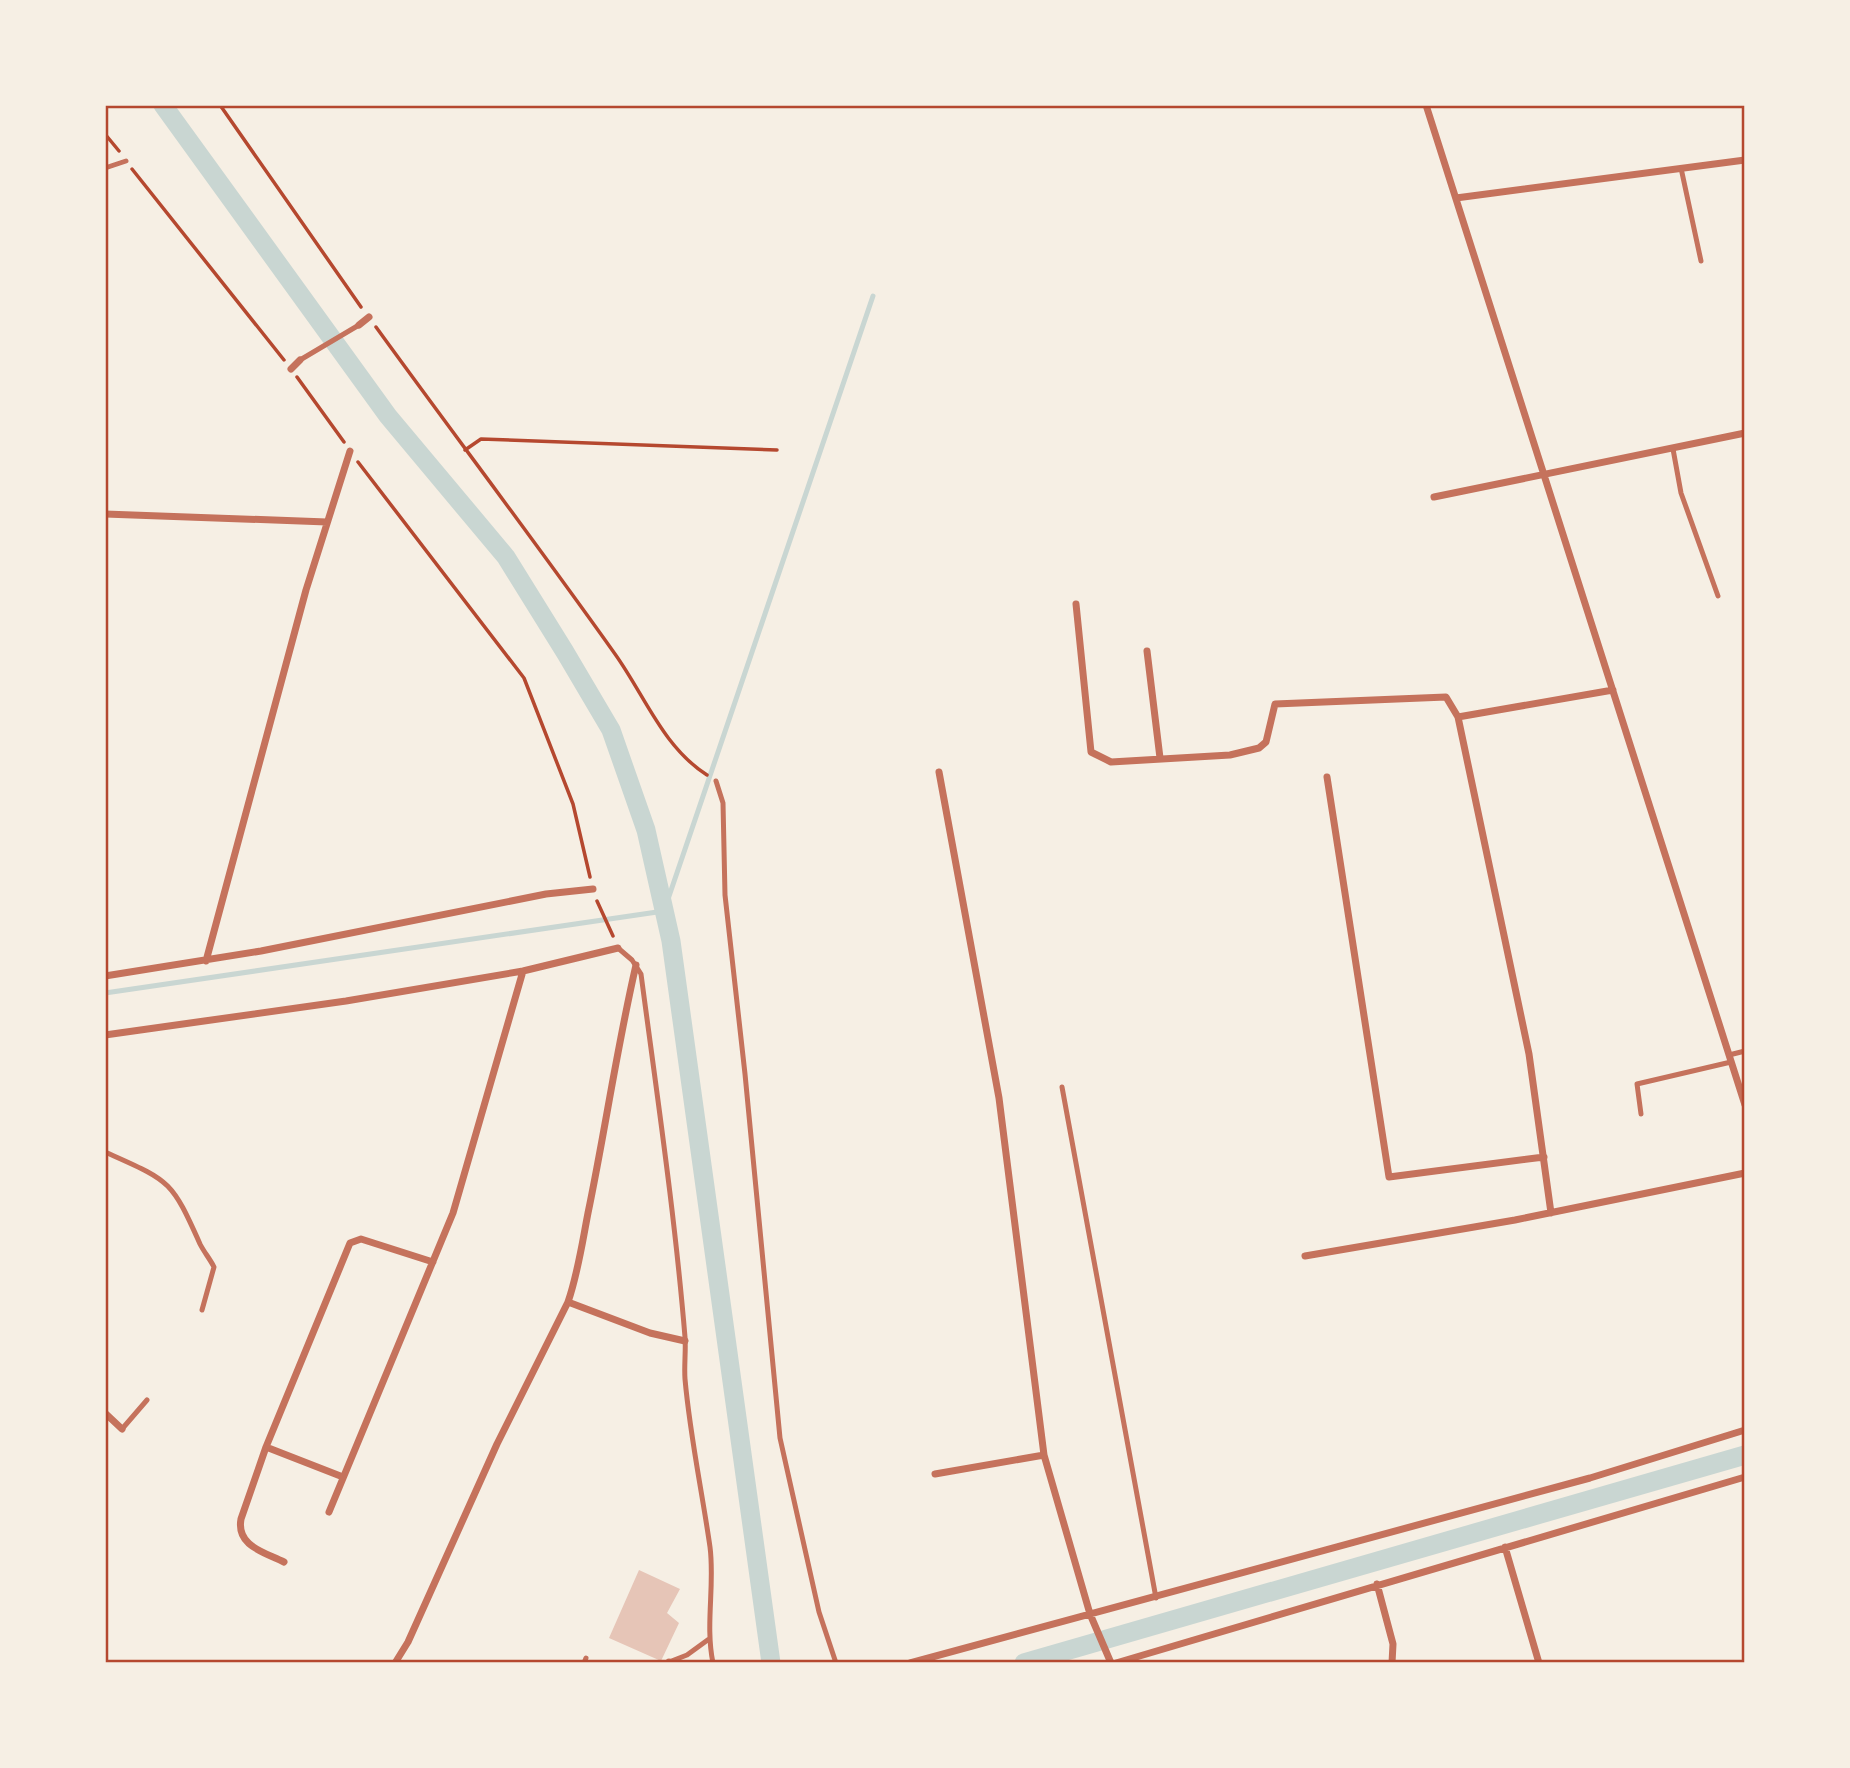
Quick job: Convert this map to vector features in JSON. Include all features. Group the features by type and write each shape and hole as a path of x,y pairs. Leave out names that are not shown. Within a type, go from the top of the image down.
{"street":[{"path":"1426,105 1745,1105"},
{"path":"1455,198 1745,160"},
{"path":"359,325 369,317"},
{"path":"291,369 300,360"},
{"path":"1434,498 1745,433"},
{"path":"206,961 302,603 350,451"},
{"path":"105,514 327,522"},
{"path":"1076,604 1091,752 1111,762 1230,755 1259,748 1266,742 1275,704 1446,697 1458,717 1530,1054 1551,1213"},
{"path":"1147,651 1160,758"},
{"path":"1458,717 1613,690"},
{"path":"939,772 999,1098 1044,1455 1090,1615 1111,1663"},
{"path":"1328,777 1389,1177 1545,1157"},
{"path":"105,976 206,961 496,907 546,894 594,893"},
{"path":"105,1035 346,1001 523,971 617,944"},
{"path":"395,1663 408,1642 497,1444 568,1302 576,1279 636,965"},
{"path":"329,1512 453,1213 523,971"},
{"path":"1305,1256 1551,1213 1745,1173"},
{"path":"284,1562 245,1542 240,1531 241,1519 266,1447 350,1243 361,1239 433,1262"},
{"path":"568,1302 650,1333 685,1341"},
{"path":"105,1413 122,1429"},
{"path":"910,1663 1590,1478 1745,1430"},
{"path":"266,1447 343,1477"},
{"path":"935,1474 1044,1455"},
{"path":"1116,1663 1745,1477"},
{"path":"1505,1547 1539,1663"},
{"path":"1377,1584 1393,1644 1392,1663"}],"lane":[{"path":"105,168 126,161"},
{"path":"1681,168 1701,261"},
{"path":"300,360 359,325"},
{"path":"1673,449 1681,494 1718,596"},
{"path":"716,781 723,803 725,895 746,1074 780,1438 819,1612 836,1663"},
{"path":"617,944 636,965 640,974 657,1094 685,1341 685,1377 698,1482 710,1550 709,1639 713,1663"},
{"path":"1641,1114 1637,1084 1730,1058 1745,1051"},
{"path":"1062,1087 1156,1598"},
{"path":"105,1152 157,1175 182,1201 200,1245 214,1267 202,1310"},
{"path":"122,1429 147,1400"},
{"path":"669,1662 687,1655 709,1639"}],"path":[{"path":"220,105 369,317 617,656 672,745 688,763 716,781"},
{"path":"105,134 291,369 350,451 524,678 573,804 594,893 617,944"},
{"path":"465,450 481,439 777,450"}],"building":[{"path":"639,1570 680,1589 667,1613 679,1623 661,1661 609,1638"}],"waterway":[{"path":"163,105 388,416 506,557 611,730 646,830 671,941 771,1663"},
{"path":"105,993 664,911 873,296"},
{"path":"1024,1663 1745,1455"}]}
